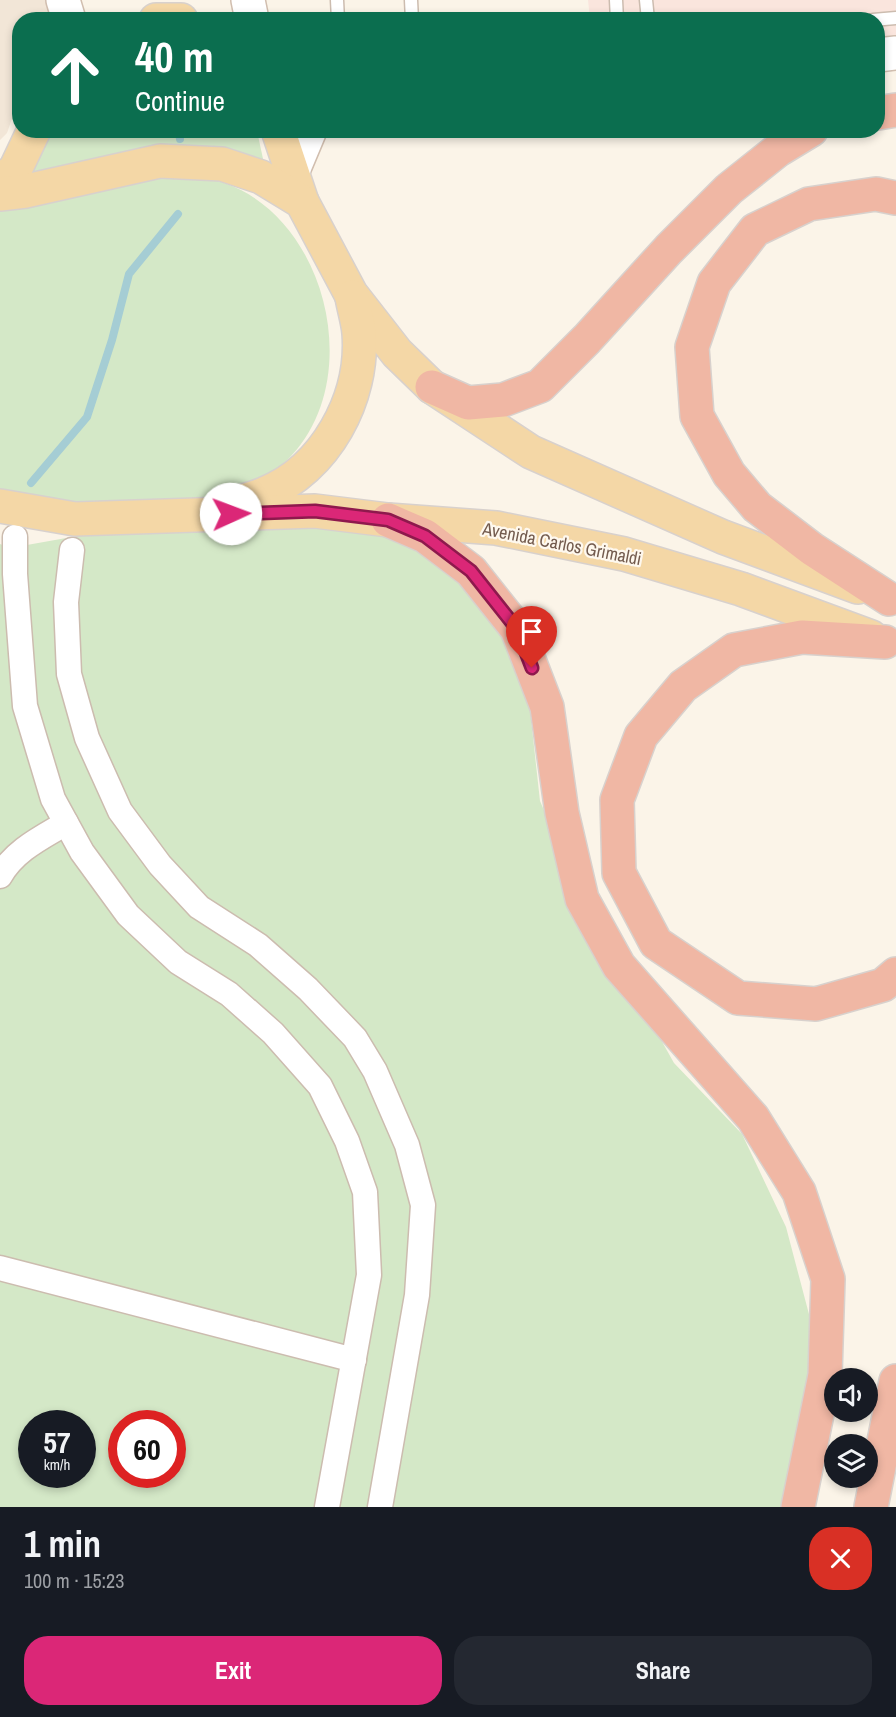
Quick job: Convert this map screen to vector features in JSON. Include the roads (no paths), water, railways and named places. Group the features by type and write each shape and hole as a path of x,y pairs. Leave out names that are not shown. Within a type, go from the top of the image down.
{"highway":[{"path":"432,387 468,403 502,400 540,387 669,249 729,189 778,150 798,138"},
{"path":"892,600 812,549 757,507 729,474 697,416 692,347 714,283 755,230 809,204 876,194 896,198"},
{"path":"388,520 425,536 471,571 517,629 547,707 562,813 582,899 619,966 753,1118 799,1192 828,1279 825,1375 798,1507"},
{"path":"891,645 802,637 734,651 683,686 641,736 617,800 619,873 656,943 738,998 816,1004 883,985 896,974"},
{"path":"871,1507 896,1381"}],"main road":[{"path":"0,181 15,170 30,138"},
{"path":"281,138 297,188 351,294 397,353 432,387 531,452 723,537 892,600"},
{"path":"0,194 26,191 160,161 222,164 297,188"},
{"path":"190,516 266,494 312,461 334,434 348,408 358,358 358,332 351,294"},
{"name":"Avenida Carlos Grimaldi","path":"0,506 75,519 315,511 388,520 496,528 624,554 741,589 891,645"}],"street":[{"path":"297,188 308,138"},
{"path":"15,537 15,574 25,706 53,799 82,852 128,915 178,962 229,994 273,1033 320,1086 347,1141 364,1192 369,1275 327,1507"},
{"path":"72,550 66,602 69,674 87,738 120,811 160,865 199,907 258,945 308,989 354,1038 375,1071 407,1145 423,1205 417,1294 380,1507"},
{"path":"0,876 6,866 25,847 66,823"},
{"path":"0,1268 354,1360"}],"waterway":[{"path":"31,483 87,417 112,340 129,274 178,214"}]}
